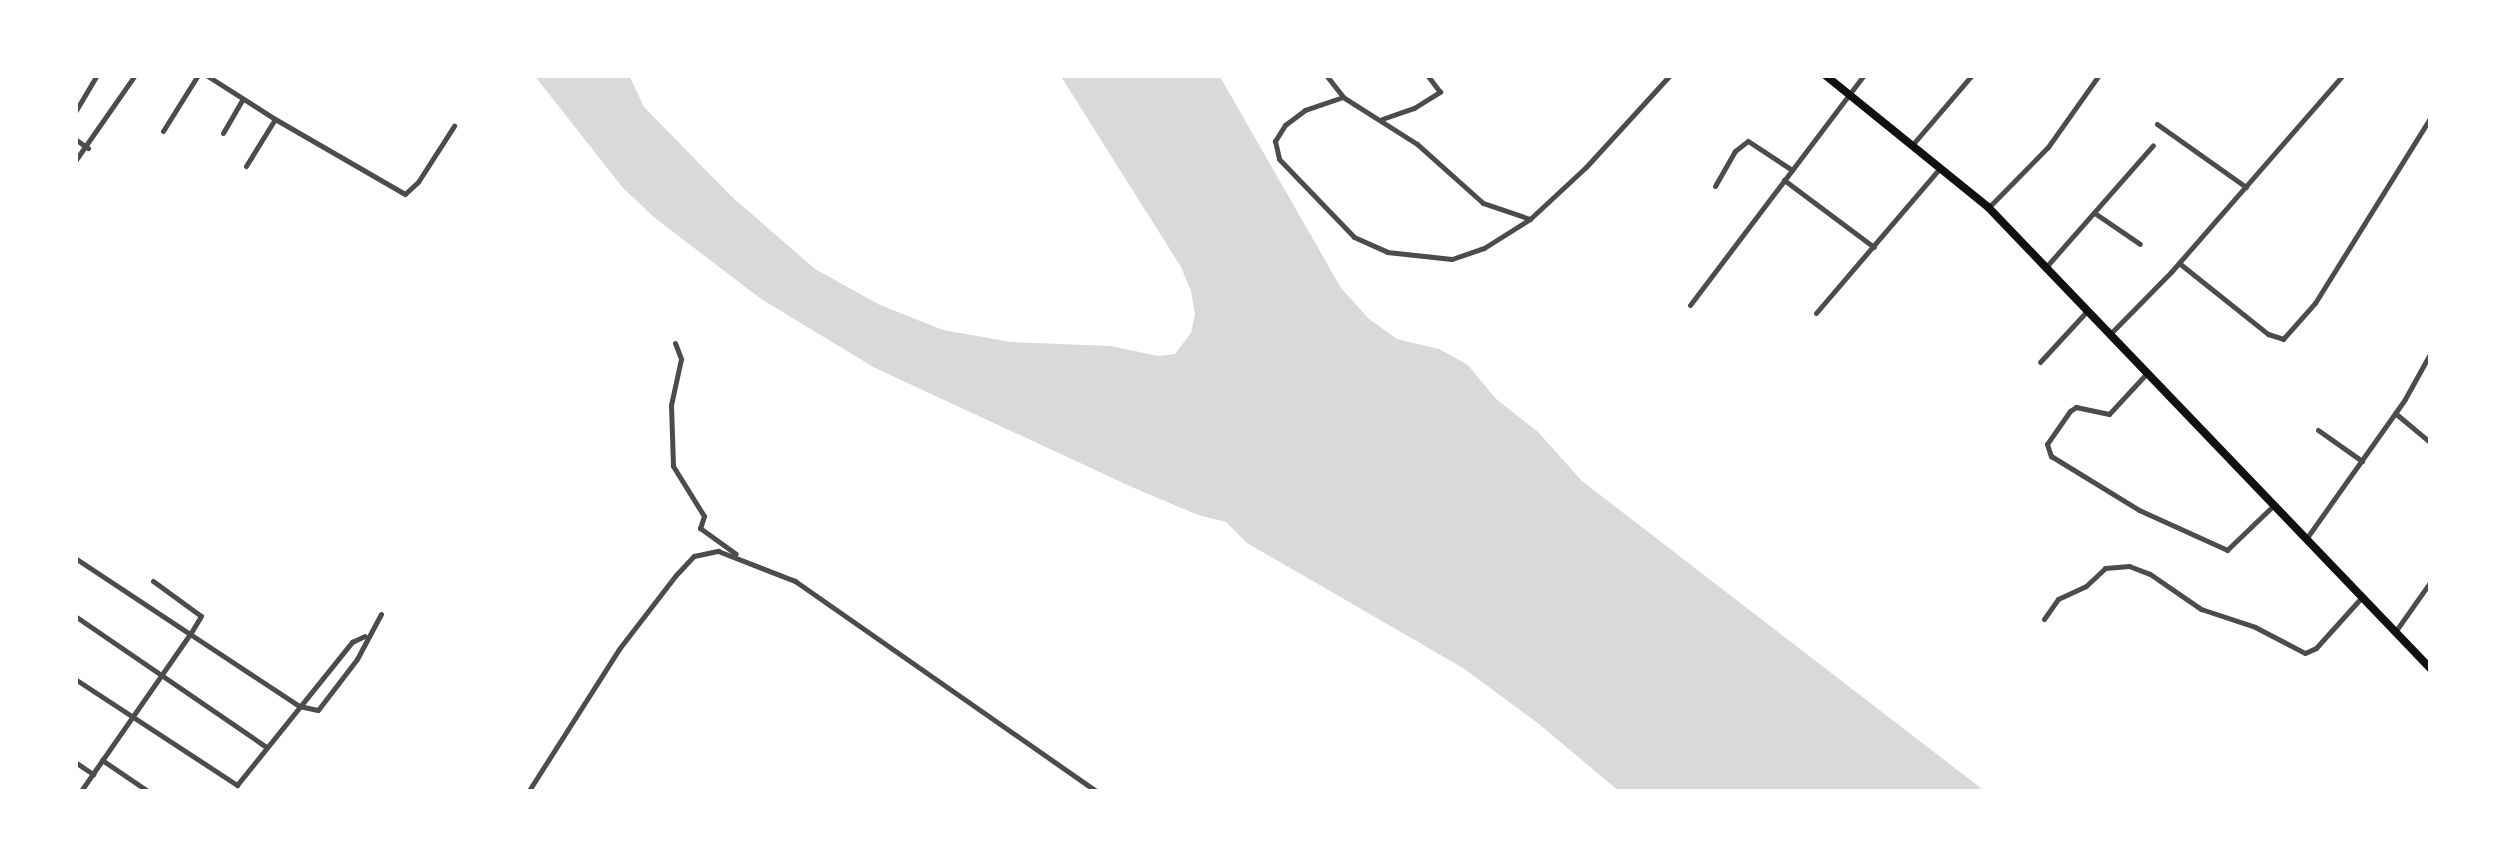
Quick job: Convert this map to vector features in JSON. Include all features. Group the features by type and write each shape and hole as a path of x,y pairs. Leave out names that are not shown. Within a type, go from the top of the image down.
{"main road":[{"path":"1824,75 1942,166 1988,207 2431,670"}],"street":[{"path":"75,112 97,75"},
{"path":"75,161 88,148 135,75"},
{"path":"163,131 198,75"},
{"path":"206,75 405,194 418,182 454,126"},
{"path":"1326,75 1343,97 1382,119 1484,203 1530,219"},
{"path":"1382,119 1424,104 1440,92 1428,75"},
{"path":"1343,97 1305,110 1285,125 1274,150 1310,195 1354,238 1387,252 1452,259 1484,248 1530,219 1586,167 1670,75"},
{"path":"1690,305 1864,75"},
{"path":"1913,144 1972,75"},
{"path":"1988,207 2048,147 2099,75"},
{"path":"2110,334 2180,263 2342,75"},
{"path":"223,133 243,99"},
{"path":"2180,263 2268,334 2283,339 2315,302 2431,116"},
{"path":"246,166 275,119"},
{"path":"2157,124 2246,187"},
{"path":"75,139 88,148"},
{"path":"1714,186 1735,152 1748,141 1792,170"},
{"path":"2046,267 2153,145"},
{"path":"1816,313 1942,166"},
{"path":"1784,180 1874,247"},
{"path":"2096,214 2140,244"},
{"path":"2040,362 2088,311"},
{"path":"675,343 681,360 671,405 673,466 704,516 700,528 738,556 794,582 1098,792"},
{"path":"2306,539 2362,461 2431,352"},
{"path":"2147,372 2109,414 2076,407 2070,411 2048,444 2051,456 2140,510 2223,549 2232,549 2274,504"},
{"path":"2394,413 2431,444"},
{"path":"2318,430 2362,461"},
{"path":"528,792 619,650 676,575 703,552 738,556"},
{"path":"76,561 299,706 318,710 357,659 381,614"},
{"path":"2044,619 2058,599 2086,586 2105,568 2129,566 2150,574 2200,610 2255,627 2305,653 2316,648 2362,597"},
{"path":"80,792 201,616 154,581"},
{"path":"2395,632 2431,582"},
{"path":"75,616 266,747"},
{"path":"75,679 237,784 352,642 366,636"},
{"path":"102,761 148,792"},
{"path":"75,762 92,774"}],"shaded area":[{"path":"534,75 629,75 644,107 731,196 815,269 880,305 943,330 1011,342 1111,346 1158,356 1175,354 1191,333 1195,314 1191,291 1181,267 1060,75 1219,75 1341,288 1368,318 1397,339 1439,349 1468,365 1495,398 1538,432 1582,481 1986,792 1620,792 1539,724 1463,668 1247,543 1226,522 1198,515 1134,488 875,368 761,299 655,218 623,188"}]}
